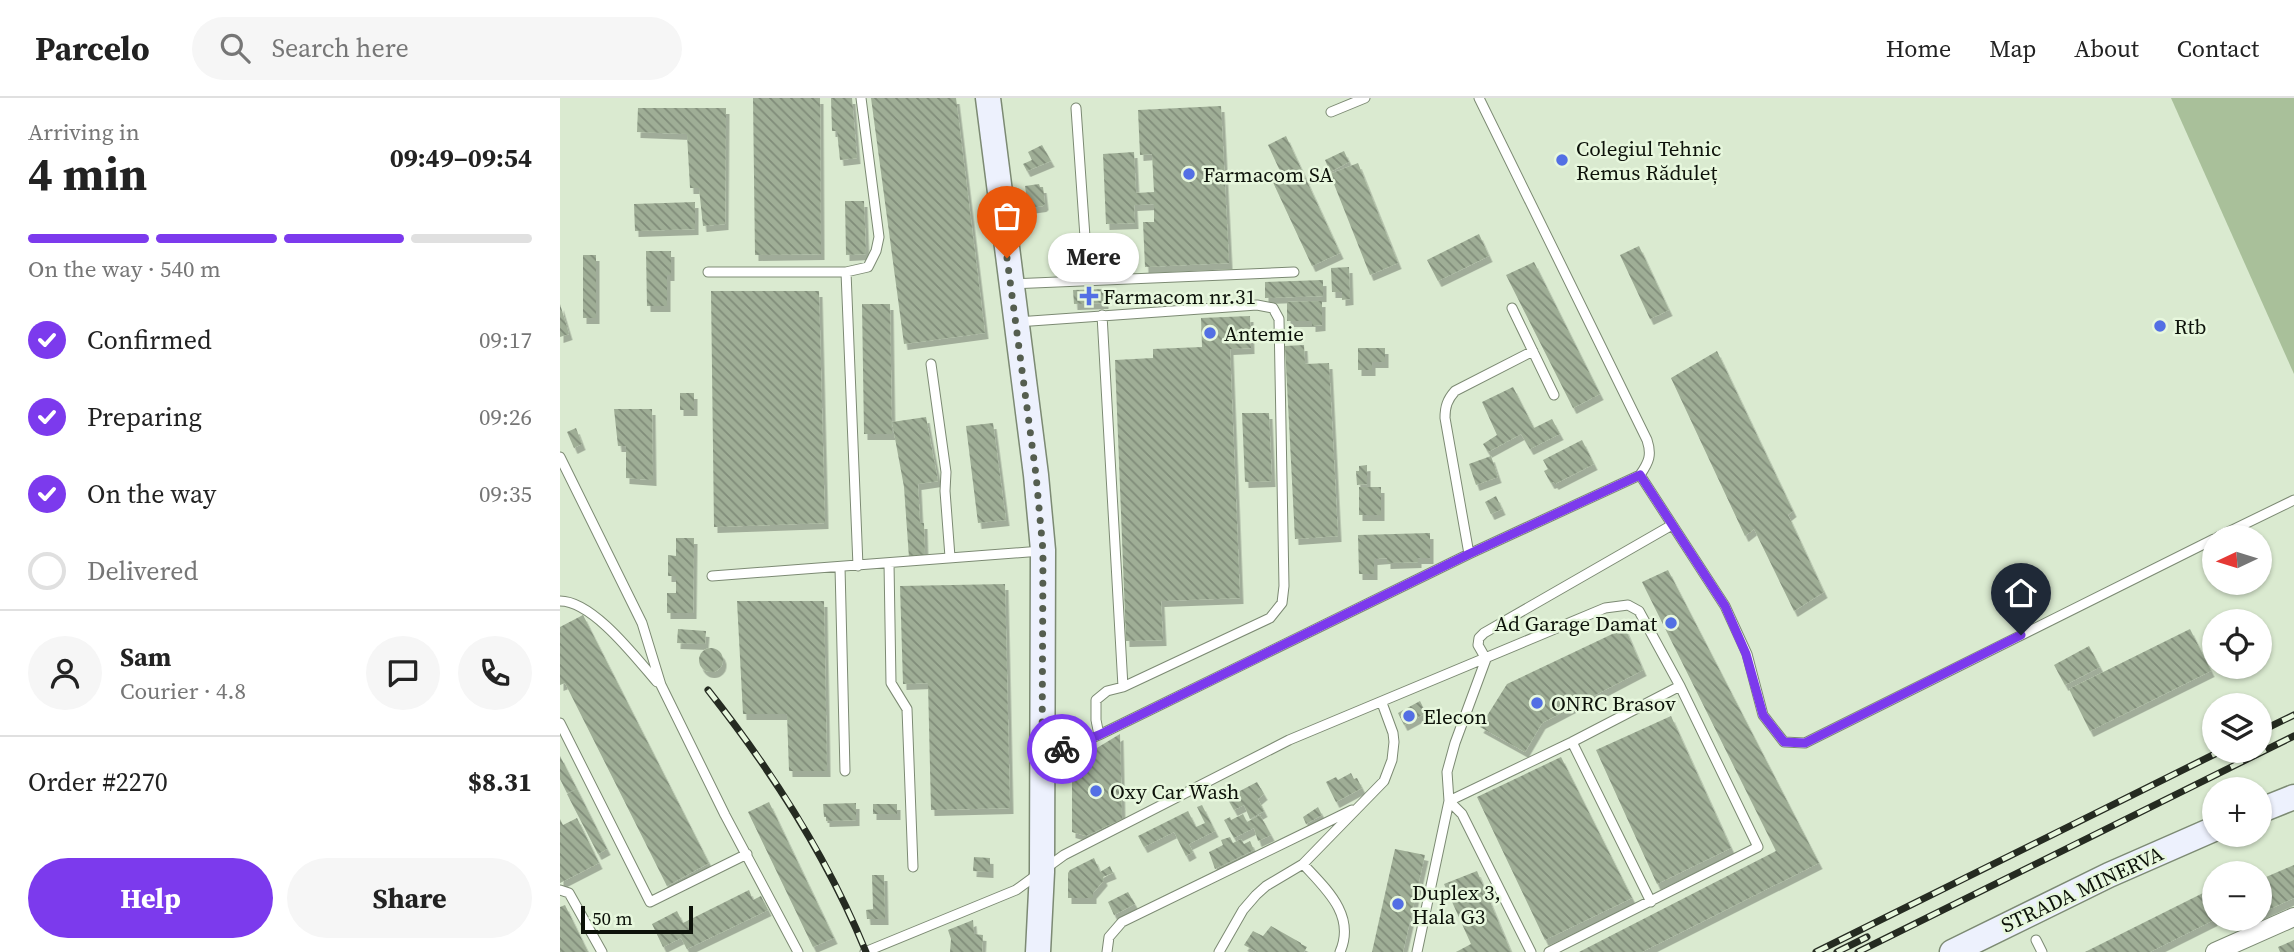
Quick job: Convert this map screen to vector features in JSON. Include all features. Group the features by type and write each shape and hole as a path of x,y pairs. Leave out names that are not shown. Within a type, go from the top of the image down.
{"main road":[{"path":"988,98 1036,475 1043,551 1042,872 1039,942"},
{"path":"2272,806 2294,797"},
{"name":"STRADA MINERVA","path":"1952,952 2109,875 2202,834"}],"street":[{"path":"2216,952 2294,916"}],"lane":[{"path":"708,272 846,272 868,267 878,245 878,229 861,98"},
{"path":"1331,113 1365,98"},
{"path":"1042,760 1099,735 1469,554 1640,475 1649,463 1651,451 1647,440 1479,98"},
{"path":"1076,108 1088,280"},
{"path":"846,272 858,566"},
{"path":"1010,285 1294,272"},
{"path":"1015,323 1258,305 1273,308 1279,319 1282,603 1270,618 1123,687 1107,691 1096,700 1099,735"},
{"path":"1513,308 1554,395"},
{"path":"1102,315 1123,687"},
{"path":"1469,554 1445,408 1455,391 1533,351"},
{"path":"931,363 946,472 950,557"},
{"path":"560,457 642,623 661,685 798,952"},
{"path":"1640,475 1725,606 1746,654 1763,715 1784,742 1805,743 2202,545"},
{"path":"2242,525 2294,499"},
{"path":"1486,659 1478,645 1479,638 1484,633 1672,525"},
{"path":"712,576 1043,551"},
{"path":"889,563 891,683 907,709 913,867"},
{"path":"840,567 845,771"},
{"path":"560,601 580,606 598,620 661,685"},
{"path":"865,952 1016,890 1064,855 1289,740 1605,608 1628,605 1639,611 1681,686 1758,846 1549,952"},
{"path":"1417,952 1449,801 1447,772 1486,659"},
{"path":"1449,801 1681,686"},
{"path":"1219,952 1243,910 1256,895 1303,864 1384,781 1392,760 1393,733 1382,703"},
{"path":"560,723 650,902 747,854"},
{"path":"1572,742 1651,902"},
{"path":"1449,801 1462,814 1531,952"},
{"path":"1107,952 1109,937 1122,922 1360,807"},
{"path":"1303,864 1332,895 1341,911 1345,929 1340,952"},
{"path":"560,890 569,893 602,952"},
{"path":"2036,940 2042,952"}],"green space":[{"path":"2171,98 2294,98 2294,374"}],"building":[{"path":"753,98 820,98 821,254 755,255"},
{"path":"831,98 852,98 857,158 840,160 837,131 832,131"},
{"path":"871,98 956,98 985,333 904,344"},
{"name":"Farmacom SA","path":"1221,106 1229,263 1145,267 1143,222 1154,222 1154,204 1134,205 1135,223 1106,224 1103,154 1134,152 1136,193 1154,192 1152,154 1140,155 1138,110"},
{"path":"638,108 726,108 725,224 703,226 699,188 690,188 687,134 637,132"},
{"path":"1286,136 1340,253 1312,266 1271,178 1281,173 1268,145"},
{"path":"1042,145 1051,161 1027,171 1023,164 1032,160 1028,152"},
{"path":"1344,151 1349,162 1330,172 1325,160"},
{"path":"1358,163 1398,263 1370,275 1330,174"},
{"path":"1039,184 1043,187 1045,204 1028,208 1025,186"},
{"path":"845,201 864,201 866,254 846,255"},
{"path":"695,202 695,229 635,231 634,204"},
{"path":"1479,234 1489,256 1438,281 1427,260"},
{"path":"1639,246 1669,310 1650,319 1620,255"},
{"path":"646,251 671,251 671,275 667,275 667,306 647,306"},
{"path":"583,255 596,255 596,318 583,318"},
{"path":"1534,262 1600,394 1573,408 1506,275"},
{"path":"1349,267 1350,299 1342,300 1342,292 1332,292 1331,268"},
{"path":"1323,280 1323,296 1265,298 1265,282"},
{"name":"Farmacom nr.31","path":"1105,289 1105,303 1074,304 1073,290"},
{"path":"711,291 819,291 825,523 714,527"},
{"path":"1322,301 1322,325 1312,326 1312,321 1287,321 1287,302"},
{"path":"560,304 569,334 560,337"},
{"path":"862,304 890,304 892,434 864,434"},
{"path":"1250,316 1251,348 1230,349 1240,598 1161,601 1163,640 1126,641 1115,360 1153,358 1153,349 1202,347 1201,318"},
{"path":"1304,345 1305,364 1329,363 1338,536 1295,539 1285,346"},
{"path":"1358,348 1385,348 1385,362 1372,362 1372,370 1358,370"},
{"path":"1717,351 1793,511 1788,515 1824,592 1794,611 1754,529 1745,536 1671,378"},
{"path":"1513,387 1534,428 1552,419 1560,434 1530,449 1521,434 1488,452 1483,444 1497,435 1482,402"},
{"path":"680,393 694,393 694,410 680,410"},
{"path":"614,409 652,409 653,480 626,478 626,446 618,446"},
{"path":"1242,413 1269,413 1272,481 1245,482"},
{"path":"926,417 938,481 918,484 920,523 924,523 925,557 909,558 904,487 892,422"},
{"path":"993,423 1006,520 978,523 966,426"},
{"path":"576,428 582,444 574,448 567,432"},
{"path":"1582,440 1594,464 1555,484 1551,483 1544,471 1548,469 1543,460"},
{"path":"1491,456 1498,477 1476,485 1469,464"},
{"path":"1367,465 1367,484 1357,485 1356,471 1359,471 1359,466"},
{"path":"1359,487 1381,487 1381,515 1359,515"},
{"path":"1496,496 1502,509 1491,514 1485,502"},
{"path":"1430,533 1430,558 1418,558 1418,562 1387,563 1387,558 1374,559 1374,574 1359,574 1358,535"},
{"path":"676,538 694,538 693,613 667,613 667,593 676,593 676,576 668,576 668,555 676,556"},
{"path":"1668,570 1819,863 1642,952 1579,952 1776,851 1642,582"},
{"path":"1005,584 1010,808 931,810 928,683 903,684 900,586"},
{"path":"737,601 824,601 827,771 789,771 787,714 743,714"},
{"path":"583,615 709,863 667,886 565,683 560,685 560,627"},
{"name":"ONRC Brasov","path":"1625,628 1643,670 1542,723 1525,752 1480,727 1507,684"},
{"path":"678,629 706,631 705,644 677,643"},
{"path":"2190,629 2202,653 2202,675 2090,731 2069,689"},
{"path":"2089,646 2100,667 2065,685 2054,665"},
{"path":"711,648 719,652 723,660 719,668 711,672 703,668 699,660 703,652"},
{"path":"1420,701 1426,713 1404,725 1398,713"},
{"path":"1671,716 1731,848 1657,884 1596,750"},
{"name":"Oxy Car Wash","path":"1120,734 1122,819 1086,836 1072,832 1072,763"},
{"path":"560,756 577,789 567,793 560,779"},
{"path":"1561,757 1632,898 1545,940 1477,797"},
{"path":"1351,773 1362,788 1336,802 1326,782 1336,777 1338,780"},
{"path":"1257,782 1264,794 1258,799 1264,811 1250,819 1244,805 1234,810 1225,794 1234,789 1236,793"},
{"path":"577,789 607,849 598,854 567,794"},
{"path":"769,802 834,938 813,947 748,812"},
{"path":"856,803 856,820 826,821 823,804"},
{"path":"873,804 897,804 897,814 873,814"},
{"path":"1202,805 1215,831 1189,844 1193,852 1186,856 1174,832 1144,847 1138,836 1188,811 1196,827 1205,823 1197,807"},
{"path":"1318,807 1322,815 1306,824 1303,817"},
{"path":"1243,814 1247,822 1260,815 1271,835 1258,841 1254,828 1234,838 1224,820 1230,817 1231,820"},
{"path":"577,818 599,863 560,883 560,819 563,825"},
{"path":"1230,837 1233,843 1241,839 1244,844 1250,841 1254,850 1215,869 1209,852 1223,845 1221,840"},
{"name":"Duplex 3, Hala G3","path":"1395,849 1425,855 1403,952 1372,952"},
{"path":"974,857 990,858 990,872 973,871"},
{"path":"1094,858 1100,872 1110,866 1113,873 1103,877 1104,880 1093,893 1093,898 1068,898 1068,873"},
{"path":"2294,865 2294,898 2272,908 2272,874"},
{"path":"1477,871 1511,952 1456,952 1471,944 1444,884"},
{"path":"872,875 884,875 885,919 867,919 866,910 873,909"},
{"path":"749,890 753,900 761,896 768,910 687,949 681,938 663,947 652,924 677,911 683,923"},
{"path":"1128,892 1135,904 1114,915 1108,902"},
{"path":"2202,894 2202,926 2150,952 2085,952"},
{"path":"565,905 588,952 560,952 560,907"},
{"path":"973,920 974,934 983,935 982,952 950,952 951,939 948,930"},
{"path":"1271,926 1307,947 1304,952 1257,952 1244,945 1253,931 1263,936"},
{"path":"2294,940 2294,952 2280,952 2278,947"}],"railway":[{"path":"708,690 776,783 816,848 866,952"},
{"path":"2272,726 2294,715"},
{"path":"1858,952 2294,736"},
{"path":"1816,952 2202,760"},
{"path":"1837,952 1867,937"}],"way so far":[{"path":"1007,258 1036,475 1043,551 1042,760 1062,749"}],"place":[{"name":"Colegiul Tehnic Remus Răduleț","path":"1562,160"},
{"name":"Farmacom SA","path":"1189,174"},
{"name":"Mere","path":"1007,258"},
{"name":"Farmacom nr.31","path":"1089,296"},
{"name":"Rtb","path":"2160,326"},
{"name":"Antemie","path":"1210,333"},
{"name":"Ad Garage Damat","path":"1671,623"},
{"name":"ONRC Brasov","path":"1537,703"},
{"name":"Elecon","path":"1409,716"},
{"name":"Oxy Car Wash","path":"1096,791"},
{"name":"Duplex 3, Hala G3","path":"1398,904"}],"route":[{"path":"1062,749 1099,735 1469,554 1640,475 1725,606 1746,654 1763,715 1784,742 1805,743 2021,635"}]}
